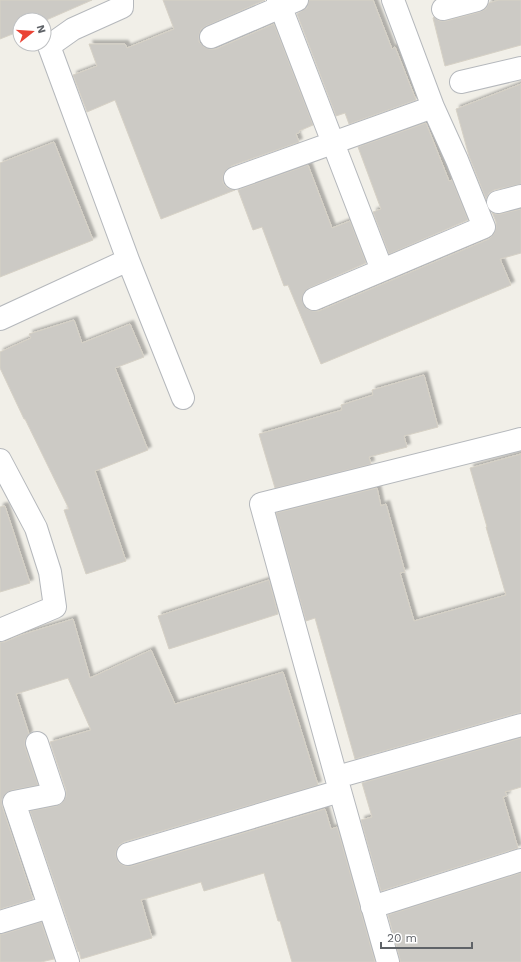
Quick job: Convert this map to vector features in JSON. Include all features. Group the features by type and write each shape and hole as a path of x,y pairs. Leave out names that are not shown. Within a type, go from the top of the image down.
{"street":[{"path":"122,0 122,7 73,29 49,46 128,260 182,398"},
{"path":"314,299 484,227 457,160 433,107 393,0"},
{"path":"443,9 477,0"},
{"path":"211,37 285,2 333,143 382,270"},
{"path":"461,82 521,68"},
{"path":"235,178 433,107"},
{"path":"498,202 521,196"},
{"path":"0,319 128,260"},
{"path":"388,962 261,504 521,439"},
{"path":"0,460 36,528 50,572 55,607 0,630"},
{"path":"128,854 521,725"},
{"path":"37,743 54,794 7,804 49,907 68,962"},
{"path":"372,907 521,860"},
{"path":"0,922 49,907"}],"building":[{"path":"0,0 92,0 52,18 52,12 12,12 12,34 0,39"},
{"path":"163,0 265,0 201,29 199,42 204,47 216,49 274,24 313,125 299,131 300,132 296,134 299,142 231,166 226,170 223,176 223,183 227,188 235,190 161,219 115,100 87,112 73,75 97,66 89,44 125,44 127,48 174,29"},
{"path":"309,0 373,0 392,49 395,47 416,100 349,124 345,113 336,116 297,14 307,8"},
{"path":"499,0 521,0 521,45 445,66 433,18 434,17 440,21 446,21 480,12 486,9 489,3"},
{"path":"521,84 521,184 494,190 489,193 486,199 469,156 456,109"},
{"path":"426,123 449,181 452,180 468,220 389,254 373,212 381,209 358,147"},
{"path":"54,142 93,240 0,277 0,163"},
{"path":"308,165 332,228 350,221 366,263 309,288 304,292 302,298 303,304 307,309 319,311 489,239 494,234 496,228 496,222 492,212 495,214 501,214 521,209 521,253 500,259 511,285 321,364 288,285 284,286 262,227 253,230 238,190"},
{"path":"74,320 82,343 130,324 144,357 115,368 148,450 95,471 126,561 86,574 64,510 69,509 0,368 0,352 31,338 29,334"},
{"path":"424,375 438,427 404,436 407,447 369,457 371,464 275,488 259,434 342,410 341,405 373,395 372,390"},
{"path":"521,454 521,713 355,759 315,618 306,621 276,513 377,488 381,506 386,504 405,572 400,573 414,621 506,595 470,468"},
{"path":"5,506 30,583 0,592 0,507"},
{"path":"269,580 278,614 169,649 158,616"},
{"path":"73,619 90,678 151,650 175,704 283,672 318,785 124,842 119,845 116,851 116,857 119,863 125,866 132,866 325,809 331,829 337,827 375,962 292,962 264,873 204,891 201,882 141,900 152,938 81,959 30,811 57,806 62,803 66,797 66,790 50,742 91,730 68,678 16,694 29,734 25,740 25,747 38,785 12,790 6,793 2,799 2,806 33,899 0,909 0,642 5,642 21,635"},
{"path":"521,738 521,787 505,792 507,796 503,797 518,848 381,891 361,820 372,817 362,783"},
{"path":"521,873 521,962 400,962 388,915"},
{"path":"41,922 54,959 41,962 0,962 0,934"}]}
